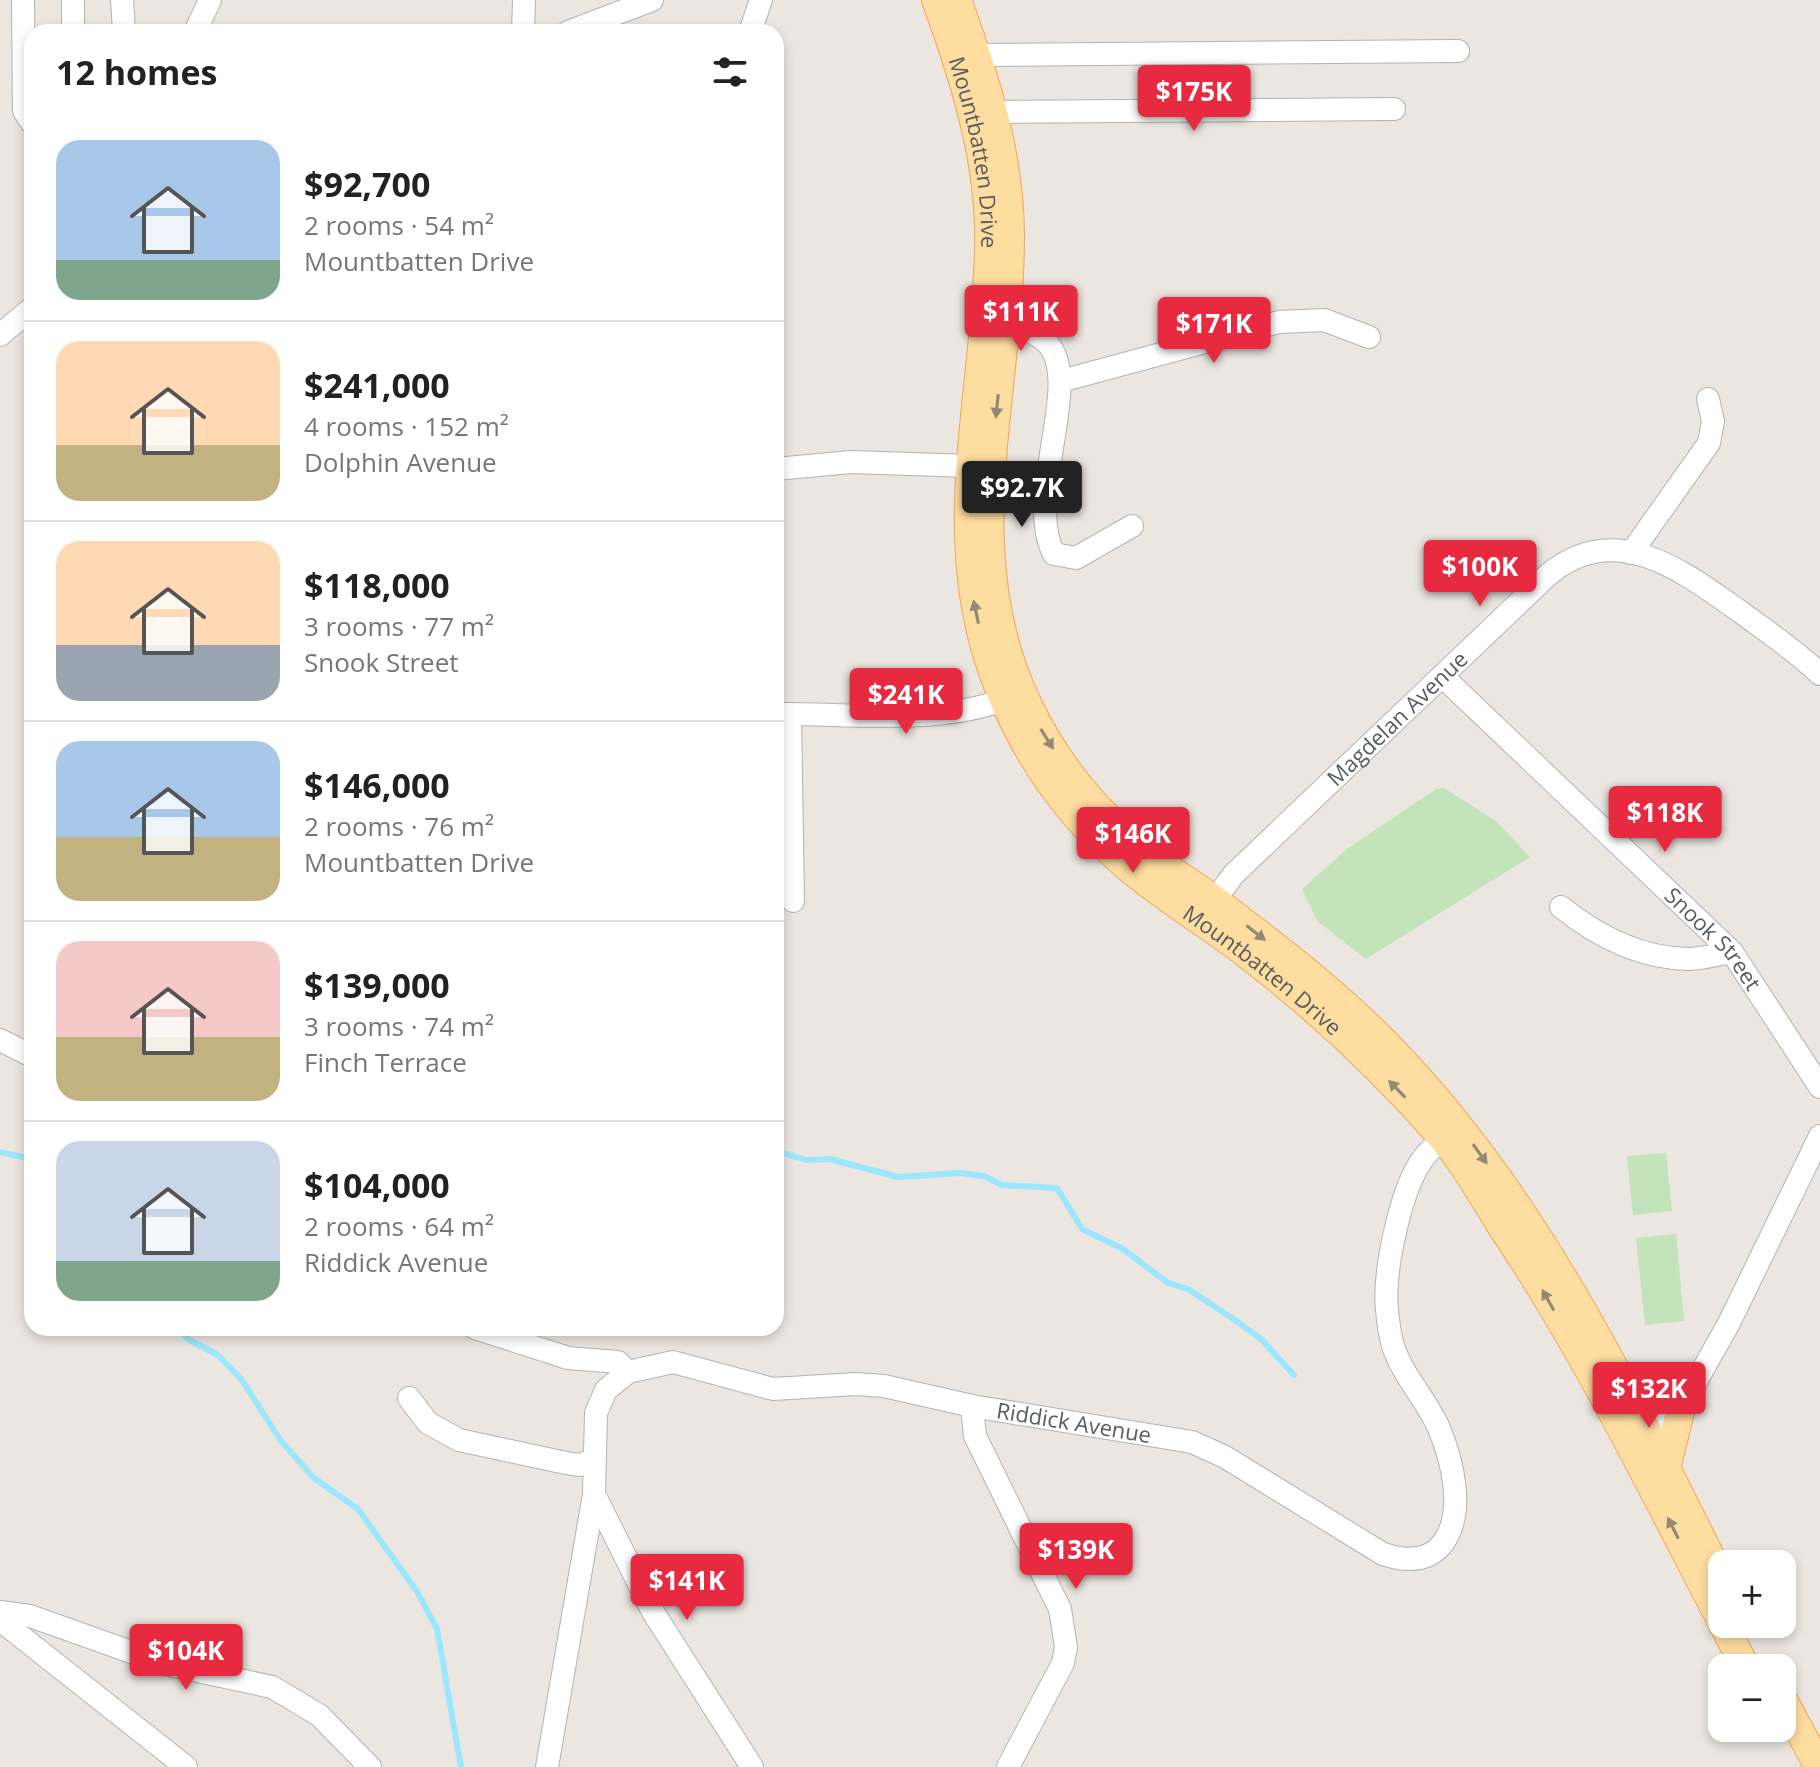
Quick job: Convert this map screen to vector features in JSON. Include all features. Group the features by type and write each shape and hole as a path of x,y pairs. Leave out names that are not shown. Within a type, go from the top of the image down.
{"main road":[{"name":"Mountbatten Drive","path":"936,0 949,35 985,171 990,246 970,466 970,581 988,661 1100,812 1207,910 1361,1020 1427,1087 1452,1132 1561,1274 1708,1590"},
{"name":"Mountbatten Drive","path":"957,0 993,112 1010,230 1006,322 987,497 989,556 1013,696"},
{"path":"1666,1468 1682,1404"},
{"name":"Mountbatten Drive","path":"1637,1435 1666,1468 1708,1552"},
{"path":"1796,1724 1819,1767"},
{"path":"1785,1742 1800,1767"}],"street":[{"path":"23,0 24,111"},
{"path":"73,0 73,24"},
{"path":"122,0 124,24"},
{"path":"199,24 210,0"},
{"path":"523,24 524,0"},
{"path":"589,24 652,0"},
{"path":"753,24 761,0"},
{"path":"977,55 1458,51"},
{"path":"993,112 1394,109"},
{"path":"0,335 24,315"},
{"path":"1061,381 1279,322 1324,320 1369,337"},
{"path":"1006,322 1048,344 1057,361 1061,381 1050,448 1047,542 1054,554 1076,558 1132,526"},
{"path":"1631,553 1709,443 1713,421 1708,399"},
{"path":"784,468 851,462 970,466"},
{"name":"Magdelan Avenue","path":"1207,910 1234,874 1562,564 1590,554 1652,556 1691,577 1795,651 1820,674"},
{"name":"Snook Street","path":"1442,676 1732,952 1820,1087"},
{"path":"784,714 953,713 989,707 1013,696"},
{"path":"784,733 793,901"},
{"path":"1561,907 1589,929 1628,947 1688,959 1732,952"},
{"path":"0,1040 24,1052"},
{"name":"Riddick Avenue","path":"628,1372 673,1362 773,1389 856,1384 884,1386 972,1406 1192,1442 1225,1457 1383,1554 1402,1560 1430,1555 1448,1537 1454,1521 1455,1495 1438,1426 1393,1346 1386,1307 1390,1266 1406,1196 1423,1159 1452,1132"},
{"path":"1637,1435 1682,1404 1729,1323 1820,1136"},
{"path":"500,1336 568,1358 618,1362 628,1372 600,1401 595,1421 594,1494 547,1767"},
{"path":"409,1398 428,1423 459,1440 579,1465 594,1460"},
{"path":"972,1406 975,1436 1060,1609 1065,1628 1063,1663 1008,1767"},
{"path":"594,1494 653,1612 752,1767"},
{"path":"0,1612 30,1616 165,1664 272,1687 319,1715 370,1767"},
{"path":"0,1620 186,1767"}],"green space":[{"path":"1444,788 1496,821 1530,857 1366,959 1317,921 1302,889 1347,849 1436,789"},
{"path":"1666,1153 1672,1211 1633,1215 1627,1156"},
{"path":"1676,1234 1684,1321 1645,1325 1636,1238"}],"waterway":[{"path":"0,1152 24,1157"},
{"path":"784,1153 806,1160 830,1159 898,1177 960,1173 984,1176 1002,1185 1057,1188 1082,1229 1123,1249 1168,1283 1188,1289 1235,1320 1261,1339 1294,1375"},
{"path":"186,1336 218,1355 242,1380 281,1441 314,1478 358,1509 418,1593 437,1629 461,1767"}]}
